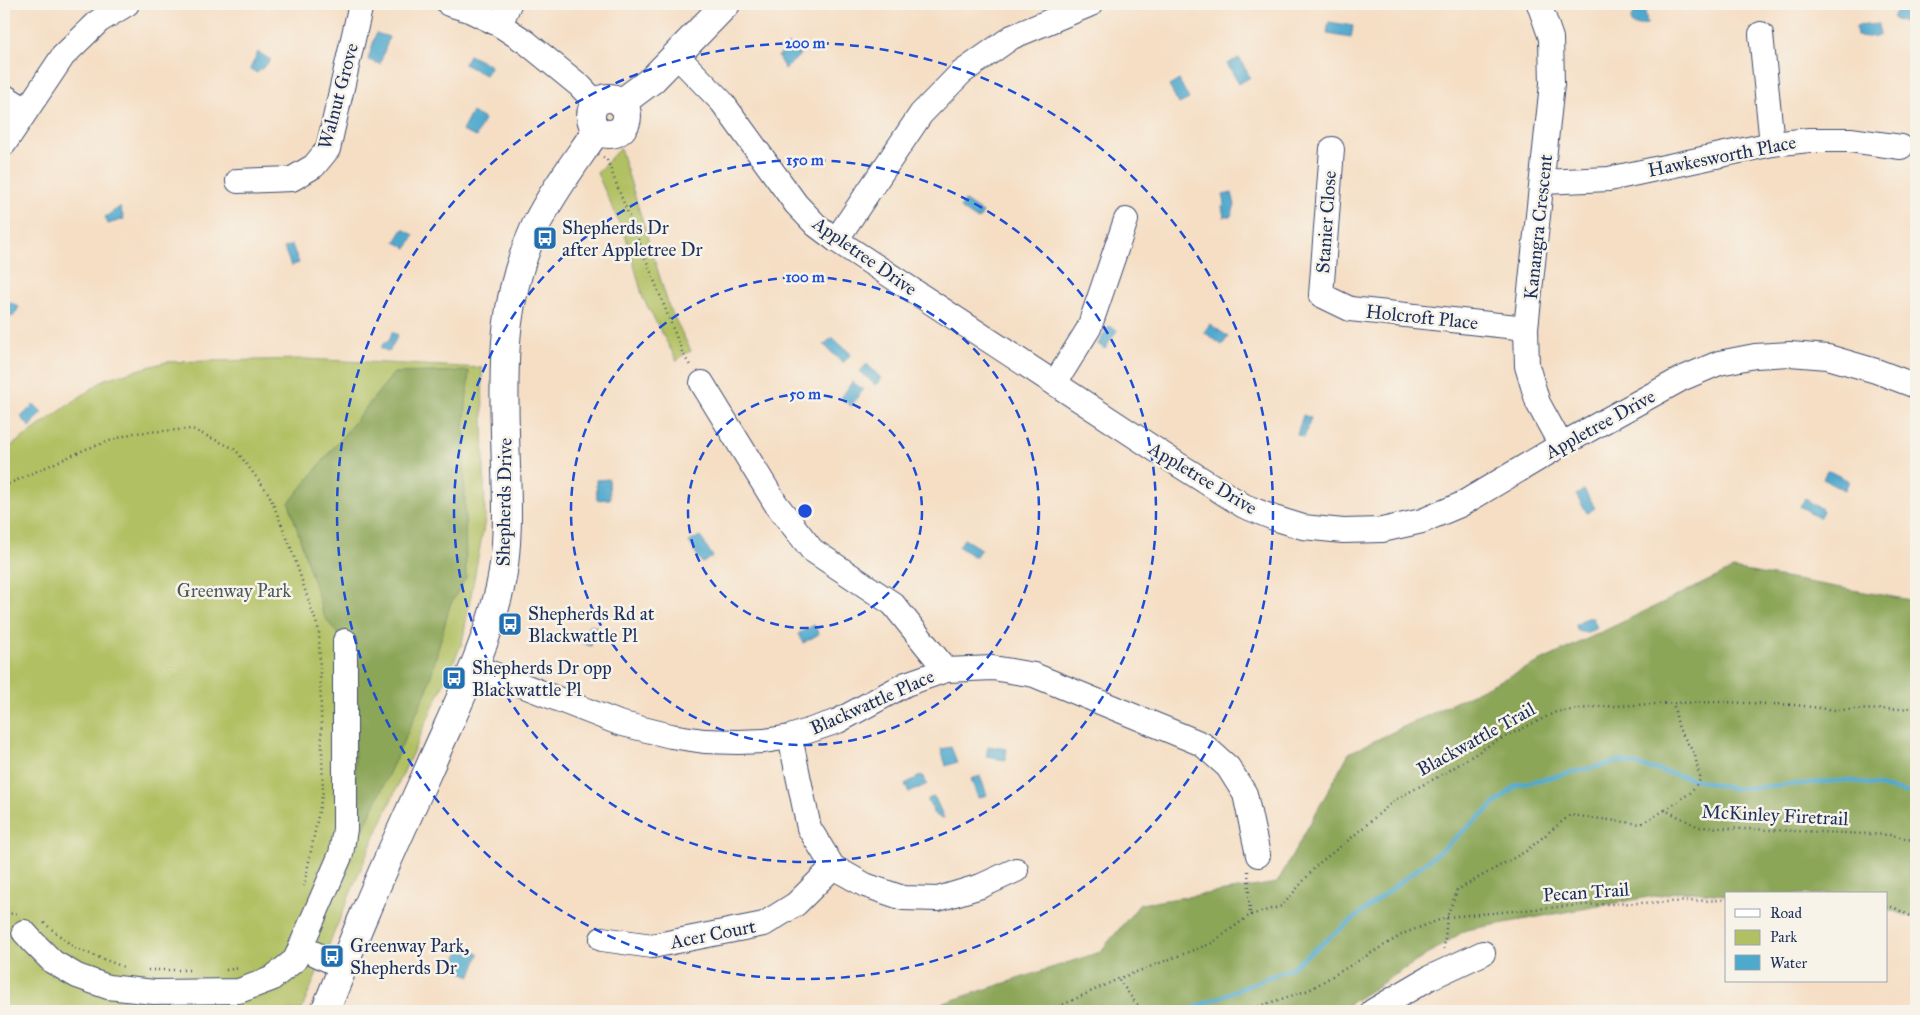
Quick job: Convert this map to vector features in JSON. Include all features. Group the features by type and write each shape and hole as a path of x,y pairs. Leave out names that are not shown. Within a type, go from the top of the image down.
{"main road":[{"name":"Shepherds Drive","path":"325,1011 363,917 473,666 496,602 504,567 506,546 507,494 504,375 506,326 516,277 537,224 600,120 652,80 726,4"}],"street":[{"path":"4,144 63,56 99,21 127,4"},
{"name":"Walnut Grove","path":"238,181 292,179 314,166 328,149 361,4"},
{"path":"448,4 469,10 505,14 526,42 580,86 600,120"},
{"path":"836,240 921,114 961,73 1012,38 1091,4"},
{"name":"Kanangra Crescent","path":"1539,4 1552,38 1552,84 1526,328 1527,366 1538,403 1561,445"},
{"path":"1761,34 1772,144"},
{"name":"Appletree Drive","path":"677,56 722,102 796,204 816,225 1179,466 1244,506 1303,527 1343,531 1382,530 1422,520 1460,505 1561,445 1681,379 1719,363 1755,356 1790,354 1828,358 1916,386"},
{"path":"4,96 26,110"},
{"name":"Hawkesworth Place","path":"1543,182 1609,179 1772,144 1810,140 1850,140 1901,147"},
{"name":"Stanier Close","path":"1321,295 1332,149"},
{"path":"1055,383 1089,328 1126,220"},
{"name":"Holcroft Place","path":"1321,295 1350,309 1526,328"},
{"path":"702,383 776,504 812,550 893,604 946,670"},
{"path":"29,922 34,943 53,962 77,976 108,987 154,992 239,991 271,979 295,960 341,854 345,829 345,641"},
{"name":"Blackwattle Place","path":"473,666 619,723 671,736 704,741 738,742 790,737 838,721 906,684 946,670 994,668 1034,674 1202,744 1228,767 1245,794 1258,855"},
{"path":"790,737 809,828 833,867 865,885 903,898 938,899 981,886 1016,870"},
{"name":"Acer Court","path":"602,939 652,946 764,924 796,904 833,867"},
{"path":"301,947 343,967"},
{"path":"1373,1011 1429,978 1483,953"}],"path":[{"path":"600,120 607,160 683,354 702,383"},
{"path":"4,486 86,449 133,433 192,429 235,449 269,494 291,548 319,631 323,791 304,888"},
{"path":"1429,978 1444,949 1447,917 1457,890 1526,851 1570,815 1641,824 1690,793 1700,780 1695,755 1679,729 1673,703"},
{"name":"Blackwattle Trail","path":"1250,915 1282,906 1318,864 1396,799 1447,772 1491,744 1556,712 1596,707 1673,703 1786,705 1835,710 1916,707"},
{"name":"McKinley Firetrail","path":"1665,810 1699,827 1892,834 1916,841"},
{"path":"1039,1011 1060,1006 1118,979 1212,943 1250,915 1247,864 1258,855"},
{"name":"Pecan Trail","path":"1244,1011 1309,990 1405,933 1447,917 1580,905 1725,900"},
{"path":"1888,907 1893,907 1916,919"},
{"path":"4,920 8,914 29,922 75,948 131,970"},
{"path":"225,970 242,968"},
{"path":"140,970 197,970"},
{"path":"1118,979 1144,1011"}],"green space":[{"path":"620,148 669,307 691,351 684,354 677,361 643,298 628,243 597,173"},
{"name":"Greenway Park","path":"305,359 482,368 485,520 462,643 370,847 301,1011 4,1011 4,451 105,379 166,362"},
{"path":"469,371 464,429 466,577 450,605 427,690 357,843 352,653 324,616 289,503 394,373"},
{"path":"1733,569 1916,601 1916,918 1888,910 1888,892 1725,892 1725,895 1682,891 1466,930 1338,1011 919,1011 1100,952 1140,904 1277,883 1349,753"}],"water":[{"path":"1644,4 1647,24 1634,26 1631,23 1631,18 1635,11 1633,5"},
{"path":"1897,9 1916,16 1913,25 1893,18"},
{"path":"1329,22 1353,26 1351,38 1327,34"},
{"path":"1879,24 1880,35 1869,37 1857,36 1856,26"},
{"path":"376,33 389,37 380,64 368,60"},
{"path":"788,44 800,55 785,69 778,57"},
{"path":"258,52 271,60 257,73 250,69"},
{"path":"469,55 491,66 485,75 464,64"},
{"path":"1239,58 1250,77 1239,84 1227,64"},
{"path":"1179,80 1189,99 1179,104 1169,86"},
{"path":"472,112 484,119 476,137 462,131"},
{"path":"1232,193 1235,205 1231,216 1224,217 1222,206 1225,203 1223,195"},
{"path":"965,201 983,213 978,220 960,208"},
{"path":"120,207 124,219 108,224 105,217"},
{"path":"403,229 414,235 407,248 395,242"},
{"path":"292,245 299,263 291,266 284,248"},
{"path":"4,299 19,307 13,317 4,311"},
{"path":"1210,324 1228,337 1222,345 1204,332"},
{"path":"1109,326 1117,330 1105,349 1098,344"},
{"path":"392,332 398,335 389,352 381,348 383,344 389,341"},
{"path":"832,337 851,354 843,363 824,345"},
{"path":"867,364 882,379 875,385 860,371"},
{"path":"852,382 863,389 851,406 841,398"},
{"path":"34,404 42,412 30,427 21,417"},
{"path":"1303,415 1311,418 1304,438 1297,435"},
{"path":"1827,470 1849,481 1845,490 1823,479"},
{"path":"609,479 610,499 597,500 596,480"},
{"path":"1584,490 1595,508 1587,513 1576,495"},
{"path":"1805,499 1810,504 1821,508 1823,511 1819,518 1800,506"},
{"path":"700,536 713,557 702,563 689,542"},
{"path":"964,539 981,549 975,557 959,547"},
{"path":"1587,618 1593,618 1597,628 1585,632 1577,630 1576,625"},
{"path":"589,625 597,627 591,646 583,643"},
{"path":"814,625 819,634 803,643 798,634"},
{"path":"988,746 1007,749 1005,760 986,757"},
{"path":"951,747 957,762 946,766 941,749"},
{"path":"922,775 927,784 909,793 905,784"},
{"path":"980,776 987,795 978,798 971,779"},
{"path":"933,797 944,818 940,818 933,813 932,807 927,802 928,799"},
{"path":"461,947 479,954 471,976 453,969"}],"waterway":[{"path":"1186,1011 1291,968 1440,851 1517,785 1621,761 1734,789 1849,780 1916,794"}],"place":[{"name":"Shepherds Dr after Appletree Dr","path":"545,238"},
{"name":"Shepherds Rd at Blackwattle Pl","path":"510,624"},
{"name":"Shepherds Dr opp Blackwattle Pl","path":"454,678"},
{"name":"Greenway Park, Shepherds Dr","path":"332,956"}]}
